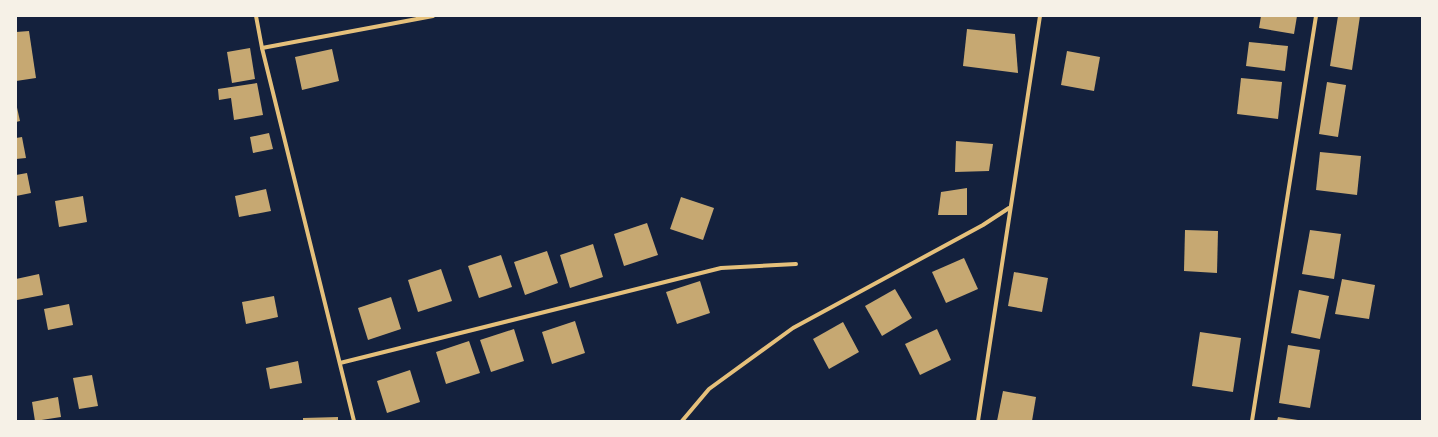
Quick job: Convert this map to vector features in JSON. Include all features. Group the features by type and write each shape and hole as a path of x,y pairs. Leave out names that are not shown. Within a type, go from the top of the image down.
{"street":[{"path":"256,16 262,48 354,421"},
{"path":"262,48 433,16"},
{"path":"978,421 1009,208 1040,16"},
{"path":"1252,421 1316,16"},
{"path":"682,421 709,390 793,328 983,225 1009,208"},
{"path":"340,362 721,268 796,264"}],"building":[{"path":"1261,16 1297,16 1294,34 1259,28"},
{"path":"1338,16 1360,16 1352,70 1330,66"},
{"path":"967,29 1015,34 1018,73 963,66"},
{"path":"29,31 36,78 16,81 16,32"},
{"path":"1249,42 1288,46 1285,71 1246,66"},
{"path":"250,48 255,79 232,83 227,52"},
{"path":"332,49 339,81 302,90 295,57"},
{"path":"1067,51 1100,57 1094,91 1061,85"},
{"path":"1241,78 1282,82 1278,119 1237,114"},
{"path":"1327,82 1346,85 1338,137 1319,134"},
{"path":"257,83 263,115 234,120 231,98 219,100 218,89"},
{"path":"16,103 20,121 16,122"},
{"path":"269,133 273,149 253,153 250,137"},
{"path":"22,137 26,158 16,159 16,138"},
{"path":"956,141 993,144 989,171 955,172"},
{"path":"1320,152 1361,156 1357,195 1316,190"},
{"path":"27,173 31,193 16,196 16,175"},
{"path":"967,188 967,215 938,215 941,192"},
{"path":"266,189 271,211 239,217 235,196"},
{"path":"83,196 87,222 59,227 55,201"},
{"path":"681,197 714,208 703,240 670,229"},
{"path":"647,223 658,255 624,266 614,234"},
{"path":"1185,230 1218,231 1217,273 1184,271"},
{"path":"1310,230 1341,234 1334,279 1302,274"},
{"path":"593,244 603,277 570,288 560,255"},
{"path":"547,251 558,283 525,295 514,262"},
{"path":"501,255 512,287 479,298 468,266"},
{"path":"964,258 978,289 946,303 932,272"},
{"path":"441,269 452,301 418,312 408,280"},
{"path":"1014,272 1048,278 1042,312 1008,306"},
{"path":"39,274 43,295 17,300 16,279"},
{"path":"1342,279 1375,285 1369,319 1335,314"},
{"path":"700,281 710,313 677,324 666,292"},
{"path":"895,289 912,318 882,336 865,306"},
{"path":"1299,290 1329,296 1320,339 1291,333"},
{"path":"274,296 278,317 246,324 242,302"},
{"path":"391,297 401,329 368,340 358,308"},
{"path":"69,304 73,325 48,330 44,309"},
{"path":"575,321 585,353 552,364 542,332"},
{"path":"843,322 859,352 829,369 813,339"},
{"path":"514,329 524,361 491,372 480,340"},
{"path":"937,329 951,360 920,375 905,344"},
{"path":"1200,332 1241,338 1233,392 1192,386"},
{"path":"469,341 480,373 446,384 436,352"},
{"path":"1288,345 1320,350 1310,408 1279,403"},
{"path":"298,361 302,383 270,389 266,368"},
{"path":"410,370 420,402 387,413 377,381"},
{"path":"92,375 98,406 79,409 73,378"},
{"path":"1003,391 1036,397 1032,421 997,421"},
{"path":"58,397 61,417 35,421 32,402"},
{"path":"338,417 338,421 303,421 303,418"},
{"path":"1278,417 1298,420 1298,421 1277,421"}]}
